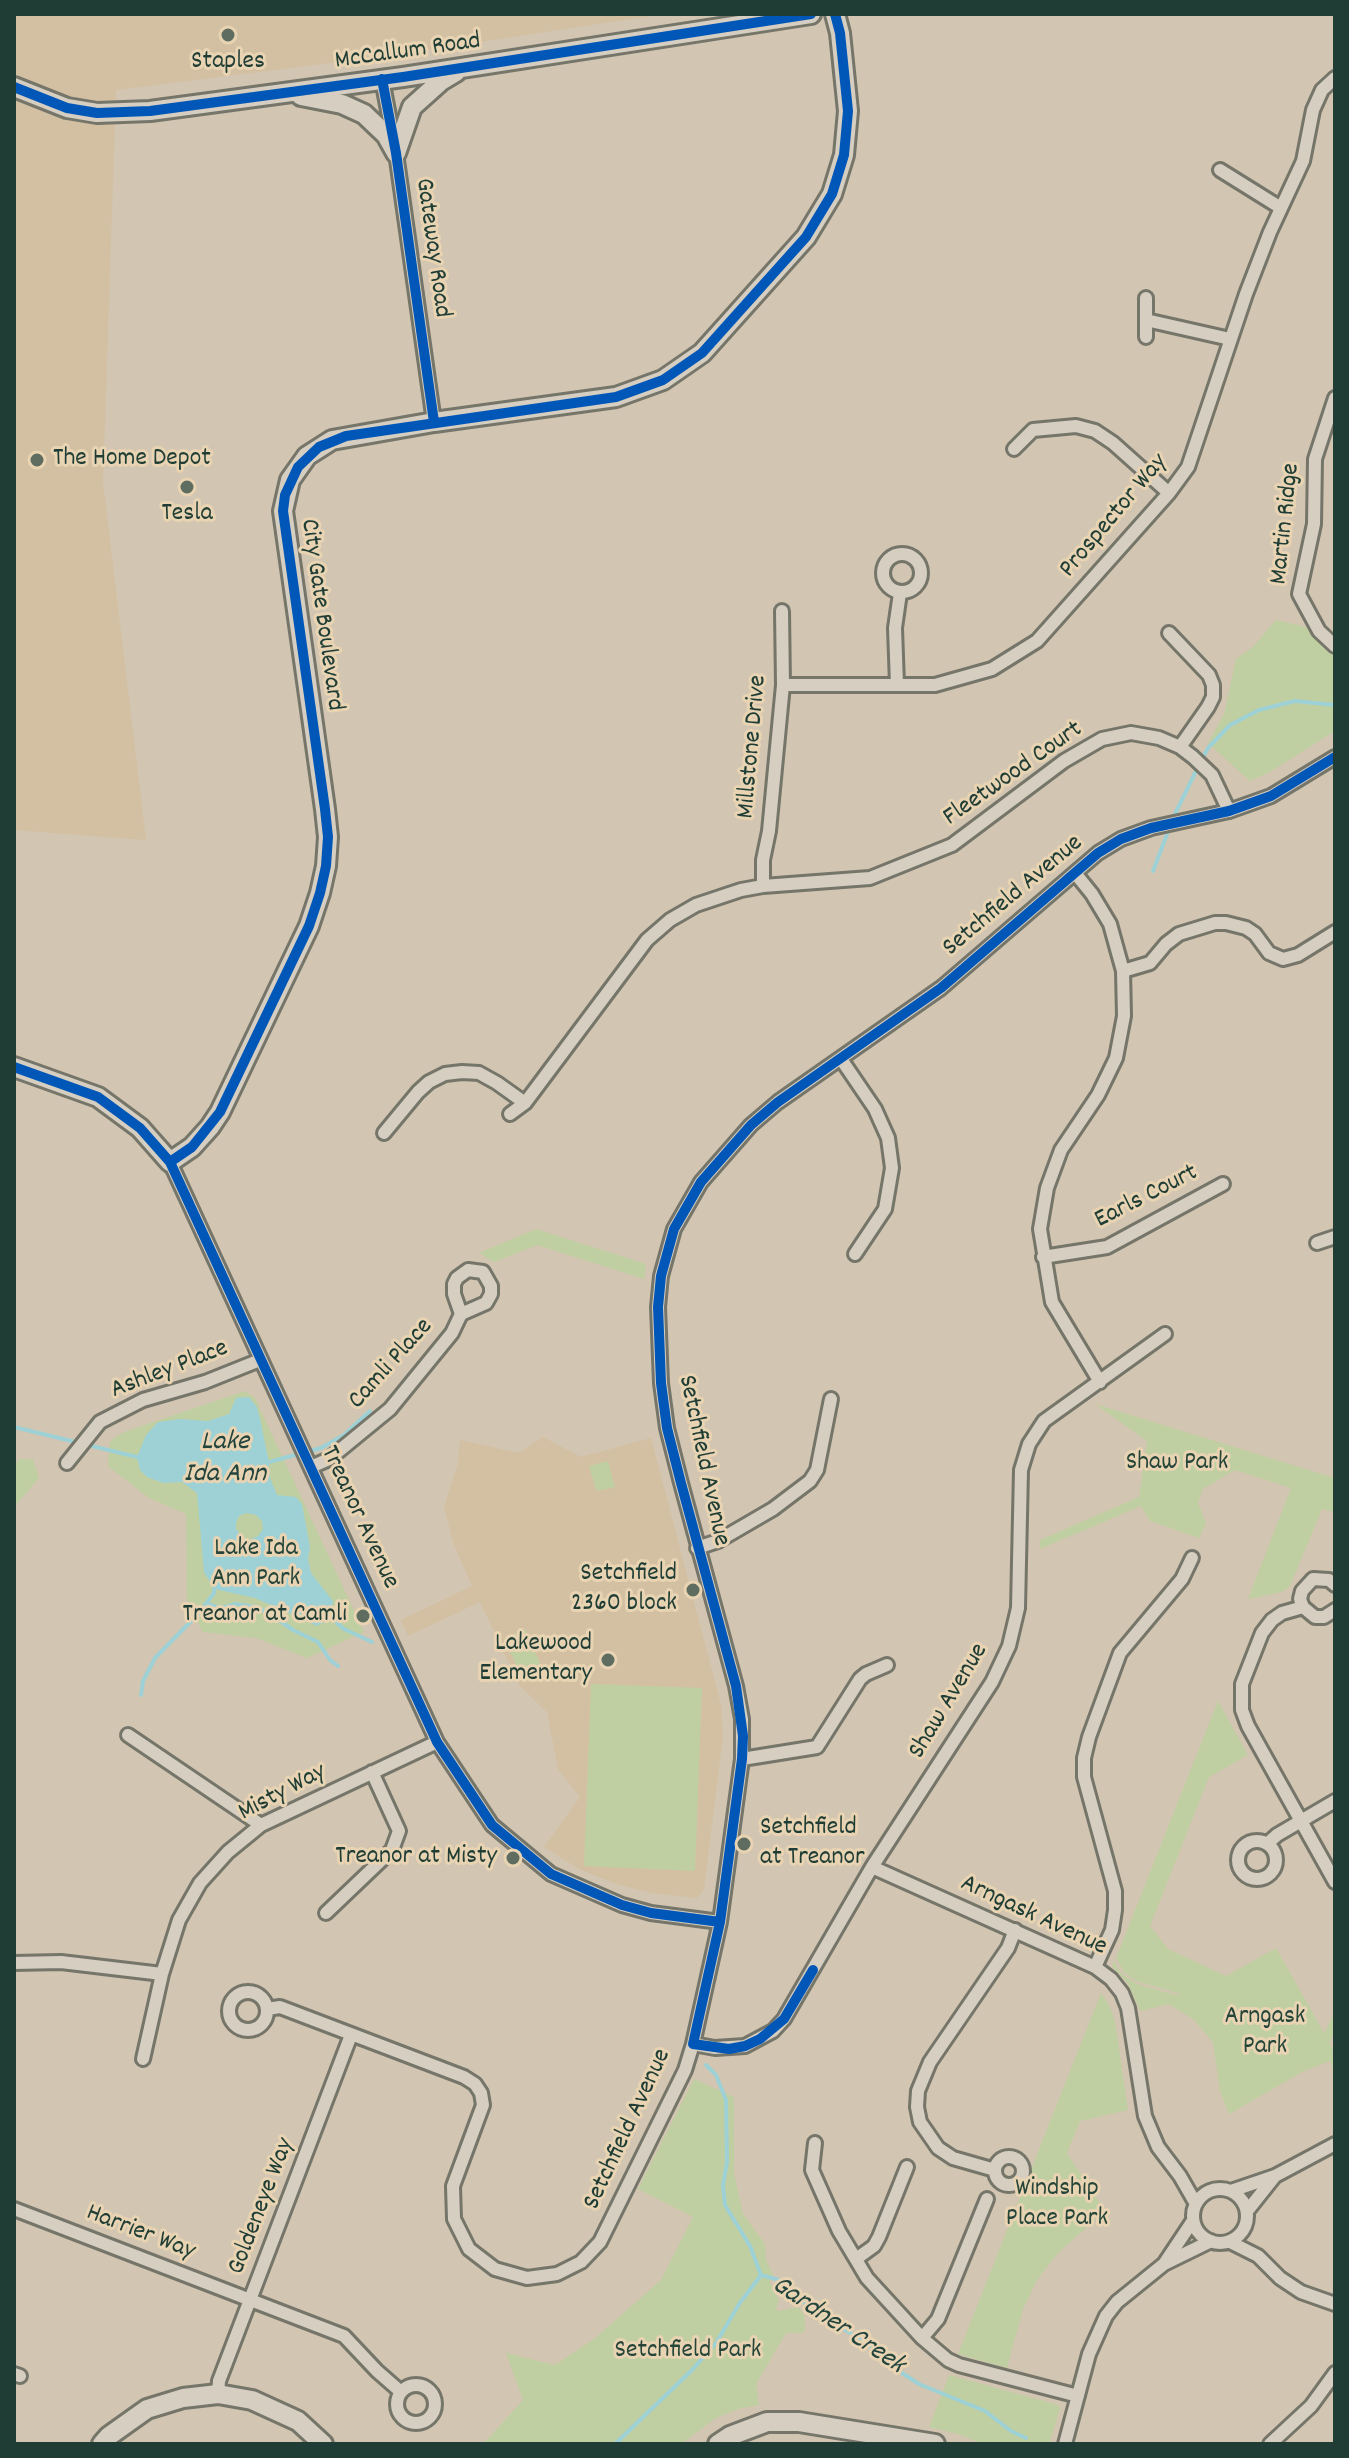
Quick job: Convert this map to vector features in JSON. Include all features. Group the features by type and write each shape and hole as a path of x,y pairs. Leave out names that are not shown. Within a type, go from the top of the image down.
{"street":[{"name":"McCallum Road","path":"14,87 67,108 97,113 150,111 461,68 811,14"},
{"name":"City Gate Boulevard","path":"170,1162 192,1147 220,1112 309,926 326,866 328,837 325,809 283,511 290,480 307,456 332,440 434,422 616,397 663,380 686,366 715,340 806,237 821,215 839,174 848,111 840,33 835,14"},
{"path":"396,153 412,107 461,68"},
{"name":"Prospector Way","path":"783,685 935,685 992,669 1037,641 1169,493 1188,467 1230,339 1281,208 1303,161 1313,110 1322,90 1335,78"},
{"name":"Gateway Road","path":"382,79 396,153 434,422"},
{"path":"286,93 355,109 386,135 396,153"},
{"path":"1220,170 1281,208"},
{"path":"1146,298 1146,337"},
{"path":"1146,320 1230,339"},
{"name":"Martin Ridge","path":"1335,398 1315,459 1314,524 1299,594 1319,631 1335,646"},
{"path":"1014,449 1033,430 1076,426 1095,431 1169,493"},
{"path":"897,685 895,628 900,593"},
{"name":"Millstone Drive","path":"763,886 763,860 769,831 783,685 782,611"},
{"path":"1169,633 1209,675 1213,685 1213,697 1208,707 1180,747"},
{"name":"Fleetwood Court","path":"510,1114 525,1103 657,929 696,905 763,886 870,878 952,845 1064,761 1102,739 1131,733 1159,738 1180,747 1212,775 1229,811"},
{"name":"Setchfield Avenue","path":"267,2009 280,2007 464,2077 475,2084 481,2093 483,2105 453,2186 454,2219 469,2249 495,2269 527,2278 557,2274 581,2262 600,2242 685,2070 693,2044 720,1922 742,1759 740,1705 667,1428 661,1383 658,1307 674,1229 701,1182 725,1152 778,1102 975,961 1098,853 1121,839 1173,822 1229,811 1271,796 1335,757"},
{"path":"1075,873 1110,924 1123,971 1124,1016 1116,1058 1098,1095 1061,1150 1047,1188 1040,1229 1052,1302 1100,1382"},
{"path":"1123,971 1150,963 1179,934 1215,923 1246,928 1255,934 1269,953 1283,959 1290,959 1335,932"},
{"path":"841,1059 875,1109 888,1138 892,1168 885,1209 855,1254"},
{"name":"Treanor Avenue","path":"14,1067 83,1090 106,1102 140,1128 170,1162 437,1742 492,1825 551,1874 622,1905 651,1913 720,1922"},
{"path":"384,1133 418,1092 445,1074 479,1073 525,1103"},
{"name":"Earls Court","path":"1043,1257 1107,1247 1223,1184"},
{"path":"1317,1243 1335,1237"},
{"name":"Camli Place","path":"311,1467 329,1459 390,1409 452,1333 461,1314"},
{"name":"Shaw Avenue","path":"693,2044 715,2048 745,2046 773,2031 784,2019 872,1867 992,1682 1009,1646 1018,1608 1021,1470 1029,1444 1044,1421 1165,1334"},
{"name":"Ashley Place","path":"67,1463 100,1422 143,1400 205,1382 260,1360"},
{"path":"697,1548 718,1541 745,1525 810,1481 817,1470 831,1399"},
{"path":"1095,1967 1112,1930 1115,1891 1084,1777 1084,1758 1120,1653 1182,1579 1192,1558"},
{"path":"1335,1585 1329,1580 1313,1579 1302,1591 1303,1607 1315,1617 1324,1617 1335,1610"},
{"path":"1303,1607 1282,1613 1262,1633 1242,1684 1242,1710 1335,1882"},
{"path":"742,1759 817,1747 860,1679 887,1665"},
{"path":"128,1735 261,1825"},
{"name":"Misty Way","path":"143,2059 162,1974 179,1920 200,1883 228,1852 261,1825 437,1742"},
{"path":"326,1913 392,1850 399,1831 372,1772"},
{"path":"1267,1844 1335,1801"},
{"name":"Arngask Avenue","path":"872,1867 1095,1967 1111,1979 1122,1993 1128,2008 1145,2116 1158,2147 1196,2204"},
{"path":"995,2170 953,2158 938,2148 920,2122 918,2091 930,2062 1008,1948 1015,1930"},
{"path":"14,1963 61,1962 162,1974"},
{"name":"Goldeneye Way","path":"218,2394 219,2381 351,2035"},
{"path":"815,2143 812,2170 839,2231 867,2278 922,2338 948,2360 959,2365 1078,2396"},
{"path":"1164,2264 1192,2222 1196,2204 1210,2190 1231,2191 1275,2176 1335,2144"},
{"path":"856,2259 874,2246 879,2237 907,2167"},
{"name":"Arngask Avenue","path":"1180,2176 1210,2190"},
{"path":"1230,2242 1240,2236 1248,2210 1275,2176"},
{"path":"1231,2191 1242,2199 1248,2210"},
{"path":"922,2338 938,2319 987,2199"},
{"name":"Harrier Way","path":"14,2209 344,2336 401,2392"},
{"path":"1192,2222 1200,2234 1211,2241"},
{"path":"1245,2227 1258,2256"},
{"path":"1065,2444 1089,2354 1106,2316 1117,2302 1164,2264 1211,2241 1230,2242 1258,2256 1280,2278 1301,2292 1335,2304"},
{"path":"1270,2444 1311,2406 1335,2373"},
{"path":"102,2444 147,2409 183,2398 218,2394 252,2400 298,2421 323,2444"},
{"path":"718,2444 767,2422 807,2422 893,2440 935,2444"}],"shaded area":[{"path":"14,14 664,14 394,55 116,90 103,482 146,840 14,830"},
{"name":"Lakewood Elementary","path":"543,1437 581,1457 651,1438 721,1705 723,1736 704,1889 697,1898 652,1893 617,1884 581,1870 544,1847 580,1797 558,1769 547,1712 519,1685 480,1602 408,1636 401,1620 472,1586 454,1545 444,1507 458,1463 460,1440 519,1453"}],"green space":[{"path":"1276,620 1310,628 1335,654 1335,731 1250,781 1208,743 1224,714 1236,659 1253,647"},
{"path":"536,1229 646,1264 644,1279 537,1245 494,1262 479,1253"},
{"name":"Lake Ida Ann Park","path":"245,1391 255,1398 364,1632 307,1658 256,1638 203,1632 187,1604 186,1514 149,1498 108,1466 110,1441 124,1432"},
{"name":"Shaw Park","path":"1095,1404 1335,1478 1335,1512 1322,1509 1290,1586 1282,1592 1248,1599 1291,1488 1235,1470 1203,1489 1198,1503 1206,1523 1199,1538 1150,1521 1141,1506 1040,1549 1040,1540 1139,1497 1147,1441"},
{"path":"19,1459 33,1459 39,1478 14,1507 14,1467"},
{"path":"608,1461 615,1487 596,1490 589,1466"},
{"path":"525,1629 542,1668 522,1677 504,1639"},
{"path":"591,1684 702,1688 695,1871 584,1866"},
{"name":"Arngask Park","path":"1218,1701 1248,1755 1209,1777 1150,1926 1168,1949 1226,1976 1276,1948 1324,2033 1335,2012 1335,2031 1329,2043 1335,2053 1335,2072 1330,2061 1302,2072 1229,2114 1220,2091 1213,2042 1193,2019 1169,2004 1140,2011 1128,1984 1112,1966 1114,1961 1121,1973 1137,1984 1179,1996 1136,1981 1124,1972 1116,1958"},
{"name":"Windship Place Park","path":"1101,1993 1115,2022 1128,2110 1080,2121 1067,2153 1105,2211 1058,2253 1037,2280 1023,2309 1007,2368 958,2354"},
{"name":"Setchfield Park","path":"694,2079 734,2097 734,2173 743,2214 765,2244 766,2260 773,2275 770,2282 779,2301 776,2309 798,2307 804,2315 805,2331 786,2333 756,2384 759,2405 716,2418 681,2444 483,2444 523,2400 506,2353 555,2365 594,2339 661,2280 693,2217 638,2189"},
{"path":"949,2375 1058,2405 1060,2408 1049,2444 983,2444 929,2427"}],"water":[{"name":"Lake Ida Ann","path":"249,1397 257,1407 270,1478 277,1495 296,1497 302,1504 311,1573 333,1601 331,1618 317,1626 255,1598 214,1589 204,1572 197,1493 182,1482 163,1483 147,1477 140,1470 137,1457 146,1435 158,1422 180,1419 208,1421 229,1414 236,1398","holes":["246,1513 256,1515 262,1521 263,1529 258,1536 249,1540 242,1537 236,1529 239,1516"]}],"waterway":[{"path":"1202,759 1230,725 1259,710 1295,701 1335,705"},
{"path":"1172,820 1198,767"},
{"path":"1153,871 1169,829"},
{"path":"269,1462 321,1448 344,1435 370,1411"},
{"name":"Gardner Creek","path":"14,1427 137,1457"},
{"path":"141,1695 143,1681 155,1658 199,1613 214,1589"},
{"path":"207,1604 221,1608 236,1604 256,1607 318,1642 338,1666"},
{"name":"Gardner Creek","path":"331,1618 344,1629 372,1642"},
{"name":"Gardner Creek","path":"706,2065 716,2075 726,2100 725,2205 750,2246 761,2275 779,2280 791,2293 831,2322 863,2340 919,2384 985,2411 1011,2431 1026,2438"},
{"path":"743,2299 761,2275"},
{"path":"615,2444 716,2343 741,2301"}],"cycle path":[{"path":"14,87 67,108 97,113 150,111 403,77 811,14"},
{"path":"170,1162 192,1147 220,1112 309,926 326,866 328,837 325,809 283,511 285,495 298,467 319,447 346,436 616,397 663,380 702,353 806,237 832,194 844,155 848,111 840,33 835,14"},
{"path":"382,79 396,153 434,422"},
{"path":"813,1970 784,2019 760,2039 729,2049 693,2044 720,1922 743,1736 736,1686 667,1428 661,1383 658,1307 661,1276 674,1229 701,1182 751,1125 778,1102 941,988 1098,853 1121,839 1151,828 1229,811 1271,796 1335,757"},
{"path":"14,1067 98,1097 140,1128 170,1162 437,1742 492,1825 551,1874 622,1905 651,1913 720,1922"}],"place":[{"name":"Staples","path":"228,35"},
{"name":"The Home Depot","path":"37,460"},
{"name":"Tesla","path":"187,487"},
{"name":"Setchfield 2360 block","path":"693,1590"},
{"name":"Treanor at Camli","path":"363,1616"},
{"name":"Lakewood Elementary","path":"608,1660"},
{"name":"Setchfield at Treanor","path":"744,1844"},
{"name":"Treanor at Misty","path":"513,1858"}]}
